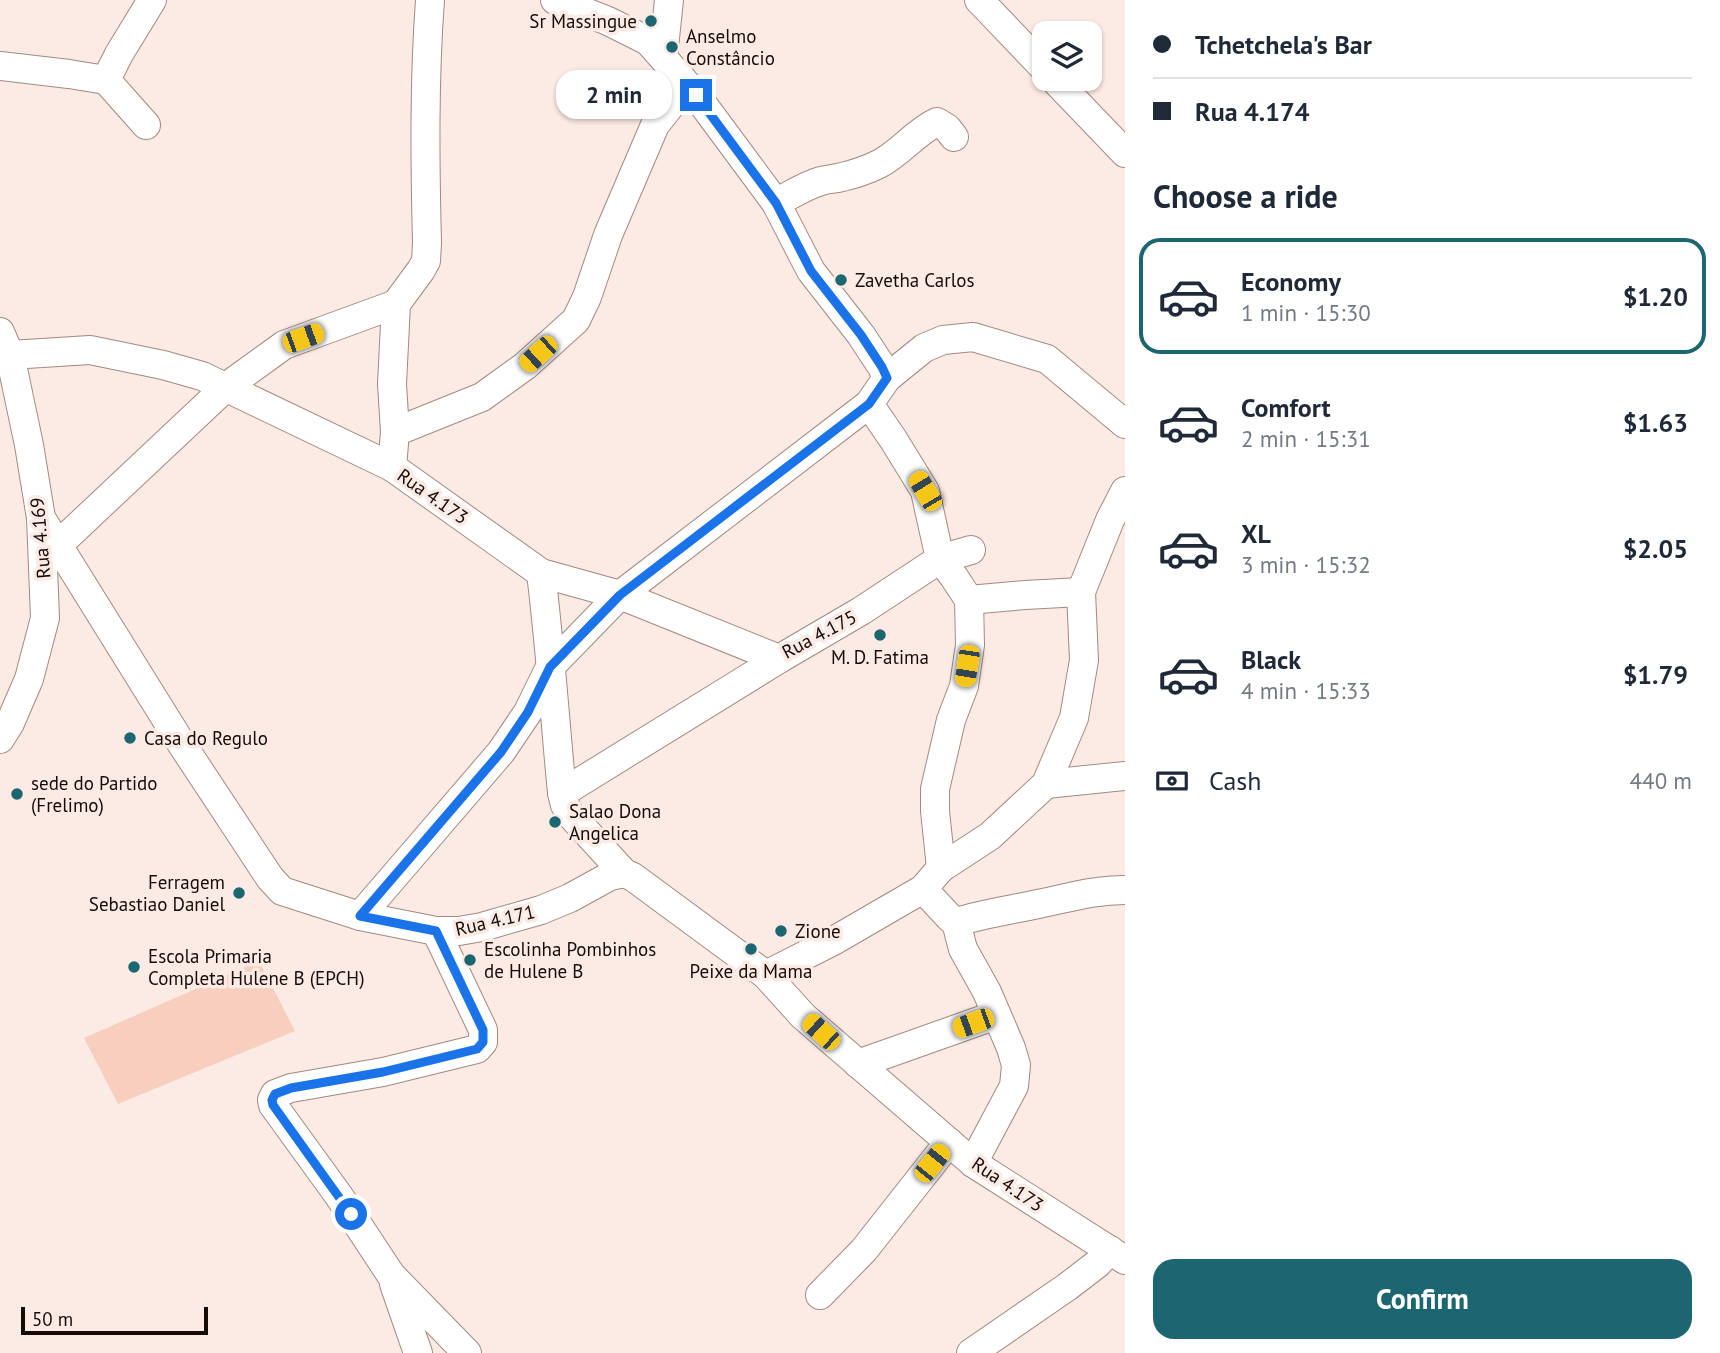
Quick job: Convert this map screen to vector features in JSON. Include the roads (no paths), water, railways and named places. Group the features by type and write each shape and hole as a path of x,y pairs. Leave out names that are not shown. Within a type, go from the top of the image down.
{"street":[{"path":"106,80 152,0"},
{"path":"392,467 394,432 391,384 396,304 426,261 425,137 430,0"},
{"path":"555,0 608,21 648,41 663,57 703,103 776,203 811,271 861,335 887,378"},
{"path":"663,57 668,0"},
{"path":"979,0 1032,55"},
{"path":"0,66 106,80 146,125"},
{"path":"394,432 482,397 524,366 576,320 587,297 608,235 652,133 670,106 682,79"},
{"path":"1066,91 1125,153"},
{"path":"776,203 804,187 857,173 878,164 937,122 947,128 954,137"},
{"path":"58,545 226,387 284,345 396,304"},
{"path":"360,916 501,752 528,712 550,667 620,595 869,404 887,378 924,348 943,340 973,337 1047,359 1125,424"},
{"name":"Rua 4.173","path":"5,344 90,350 202,376 392,467 541,573 620,595"},
{"name":"Rua 4.169","path":"0,739 29,679 46,618 41,518 29,445 5,344"},
{"path":"869,404 925,491 940,559 969,600 970,645 964,686 951,720 935,789 932,878 950,918 957,922 963,949 986,992 1016,1065 1014,1086 973,1163"},
{"path":"766,975 835,940 932,878 990,836 1046,784 1074,718 1084,660 1081,592 1110,520 1125,491"},
{"name":"Rua 4.171","path":"41,518 181,743 270,878 282,891 360,916 436,931 459,931 541,911 610,876 624,873"},
{"name":"Rua 4.175","path":"620,595 779,659 861,611 940,559 971,550"},
{"path":"541,573 565,805 570,814 624,873"},
{"path":"969,600 1081,592"},
{"path":"562,793 779,659"},
{"path":"1046,784 1125,776"},
{"name":"Rua 4.173","path":"624,873 766,975 803,1016 973,1163 1121,1255"},
{"path":"957,922 978,915 1093,891 1125,890"},
{"path":"436,931 483,1030 483,1042 477,1049 383,1072 291,1088 275,1094 272,1100 391,1275 467,1353"},
{"path":"858,1064 996,1015"},
{"path":"820,1295 864,1250 949,1142"},
{"path":"971,1353 1097,1264 1121,1255"},
{"path":"391,1275 418,1353"}],"place":[{"name":"Sr Massingue","path":"651,21"},
{"name":"Anselmo Constâncio","path":"672,47"},
{"name":"Zavetha Carlos","path":"841,280"},
{"name":"M. D. Fatima","path":"880,635"},
{"name":"Casa do Regulo","path":"130,738"},
{"name":"sede do Partido (Frelimo)","path":"17,794"},
{"name":"Salao Dona Angelica","path":"555,822"},
{"name":"Ferragem Sebastiao Daniel","path":"239,893"},
{"name":"Zione","path":"781,931"},
{"name":"Peixe da Mama","path":"751,949"},
{"name":"Escolinha Pombinhos de Hulene B","path":"470,960"},
{"name":"Escola Primaria Completa Hulene B (EPCH)","path":"134,967"}]}
